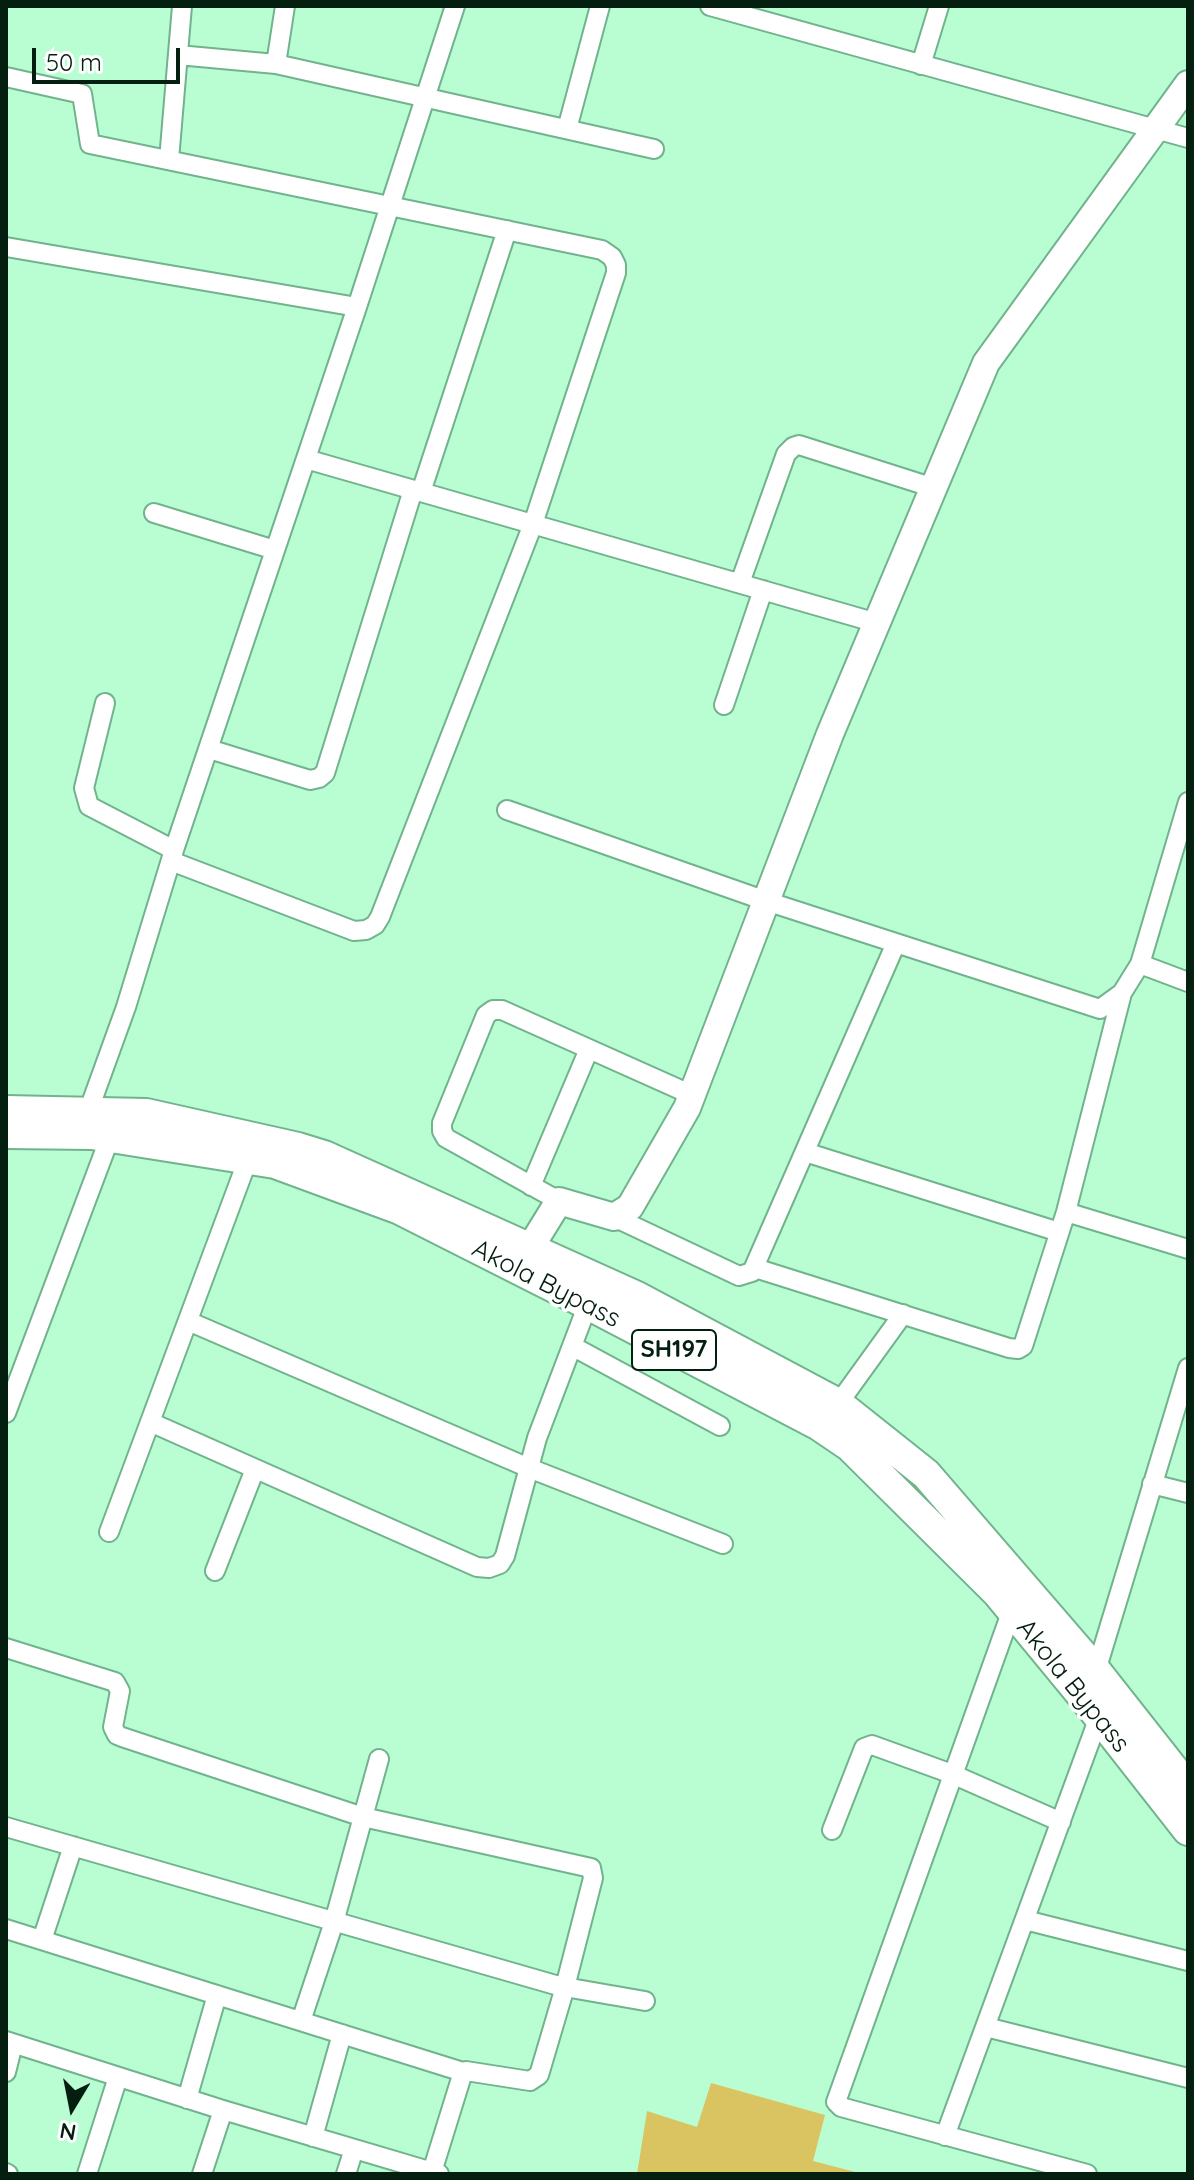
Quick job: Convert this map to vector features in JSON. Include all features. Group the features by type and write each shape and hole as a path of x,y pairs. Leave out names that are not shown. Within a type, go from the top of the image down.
{"main road":[{"name":"Akola Bypass","path":"6,1111 146,1114 312,1152 637,1297 838,1404 926,1474 1068,1657 1099,1717 1188,1830"},
{"name":"Akola Bypass","path":"6,1133 70,1133 110,1137 275,1163 400,1209 819,1425 850,1446 1012,1610 1068,1657 1096,1671 1188,1788"}],"street":[{"path":"169,160 182,6"},
{"path":"276,64 285,6"},
{"path":"88,1112 126,1007 173,855 455,6"},
{"path":"567,129 600,6"},
{"path":"710,6 738,10 921,65 1188,138"},
{"path":"921,65 939,6"},
{"path":"178,55 276,64 654,149"},
{"path":"6,77 82,94 90,144 602,250 612,257 616,265 616,273 533,524 375,925 354,931 173,855 89,806 84,788 105,703"},
{"path":"614,1217 630,1207 692,1095 830,734 986,363 1188,84"},
{"path":"209,749 310,780 325,773 507,230"},
{"path":"6,247 357,307"},
{"path":"740,583 786,454 793,447 799,445 934,488"},
{"path":"306,459 877,623"},
{"path":"154,513 275,550"},
{"path":"724,705 763,590"},
{"path":"755,1268 1009,1348 1023,1346 1066,1212 1122,993 1140,964 1188,802"},
{"path":"507,810 766,901 1100,1009 1122,993"},
{"path":"692,1095 502,1010 493,1010 486,1015 442,1123 442,1131 446,1138 559,1201 614,1217 739,1276 746,1275 755,1268 896,943"},
{"path":"1140,964 1188,982"},
{"path":"531,1186 589,1049"},
{"path":"6,1413 12,1381 110,1137"},
{"path":"805,1152 1059,1232"},
{"path":"109,1532 248,1159"},
{"path":"530,1248 559,1201"},
{"path":"1066,1212 1188,1249"},
{"path":"150,1422 477,1567 489,1568 500,1564 505,1556 537,1438 588,1304"},
{"path":"838,1404 903,1314"},
{"path":"188,1321 529,1468 723,1544"},
{"path":"572,1346 720,1426"},
{"path":"1096,1671 1188,1368"},
{"path":"215,1571 255,1469"},
{"path":"1152,1484 1188,1493"},
{"path":"1012,1610 835,2098 841,2107 1087,2174"},
{"path":"6,1648 115,1682 120,1691 113,1727 122,1737 363,1817 591,1868 593,1878 539,2075 533,2081 463,2072 6,1929"},
{"path":"945,2136 1099,1717"},
{"path":"832,1830 867,1745 952,1774 1061,1822"},
{"path":"301,2021 334,1922 379,1759"},
{"path":"6,1827 565,1987 645,2001"},
{"path":"42,1940 73,1846"},
{"path":"1025,1920 1188,1961"},
{"path":"187,2099 217,1995"},
{"path":"986,2027 1188,2078"},
{"path":"313,2137 342,2034"},
{"path":"6,2072 10,2043 435,2173 463,2072"},
{"path":"87,2174 118,2077"},
{"path":"202,2174 223,2110"},
{"path":"346,2174 354,2149"}],"shaded area":[{"path":"711,2083 825,2115 813,2161 863,2174 637,2174 647,2111 697,2127"}]}
